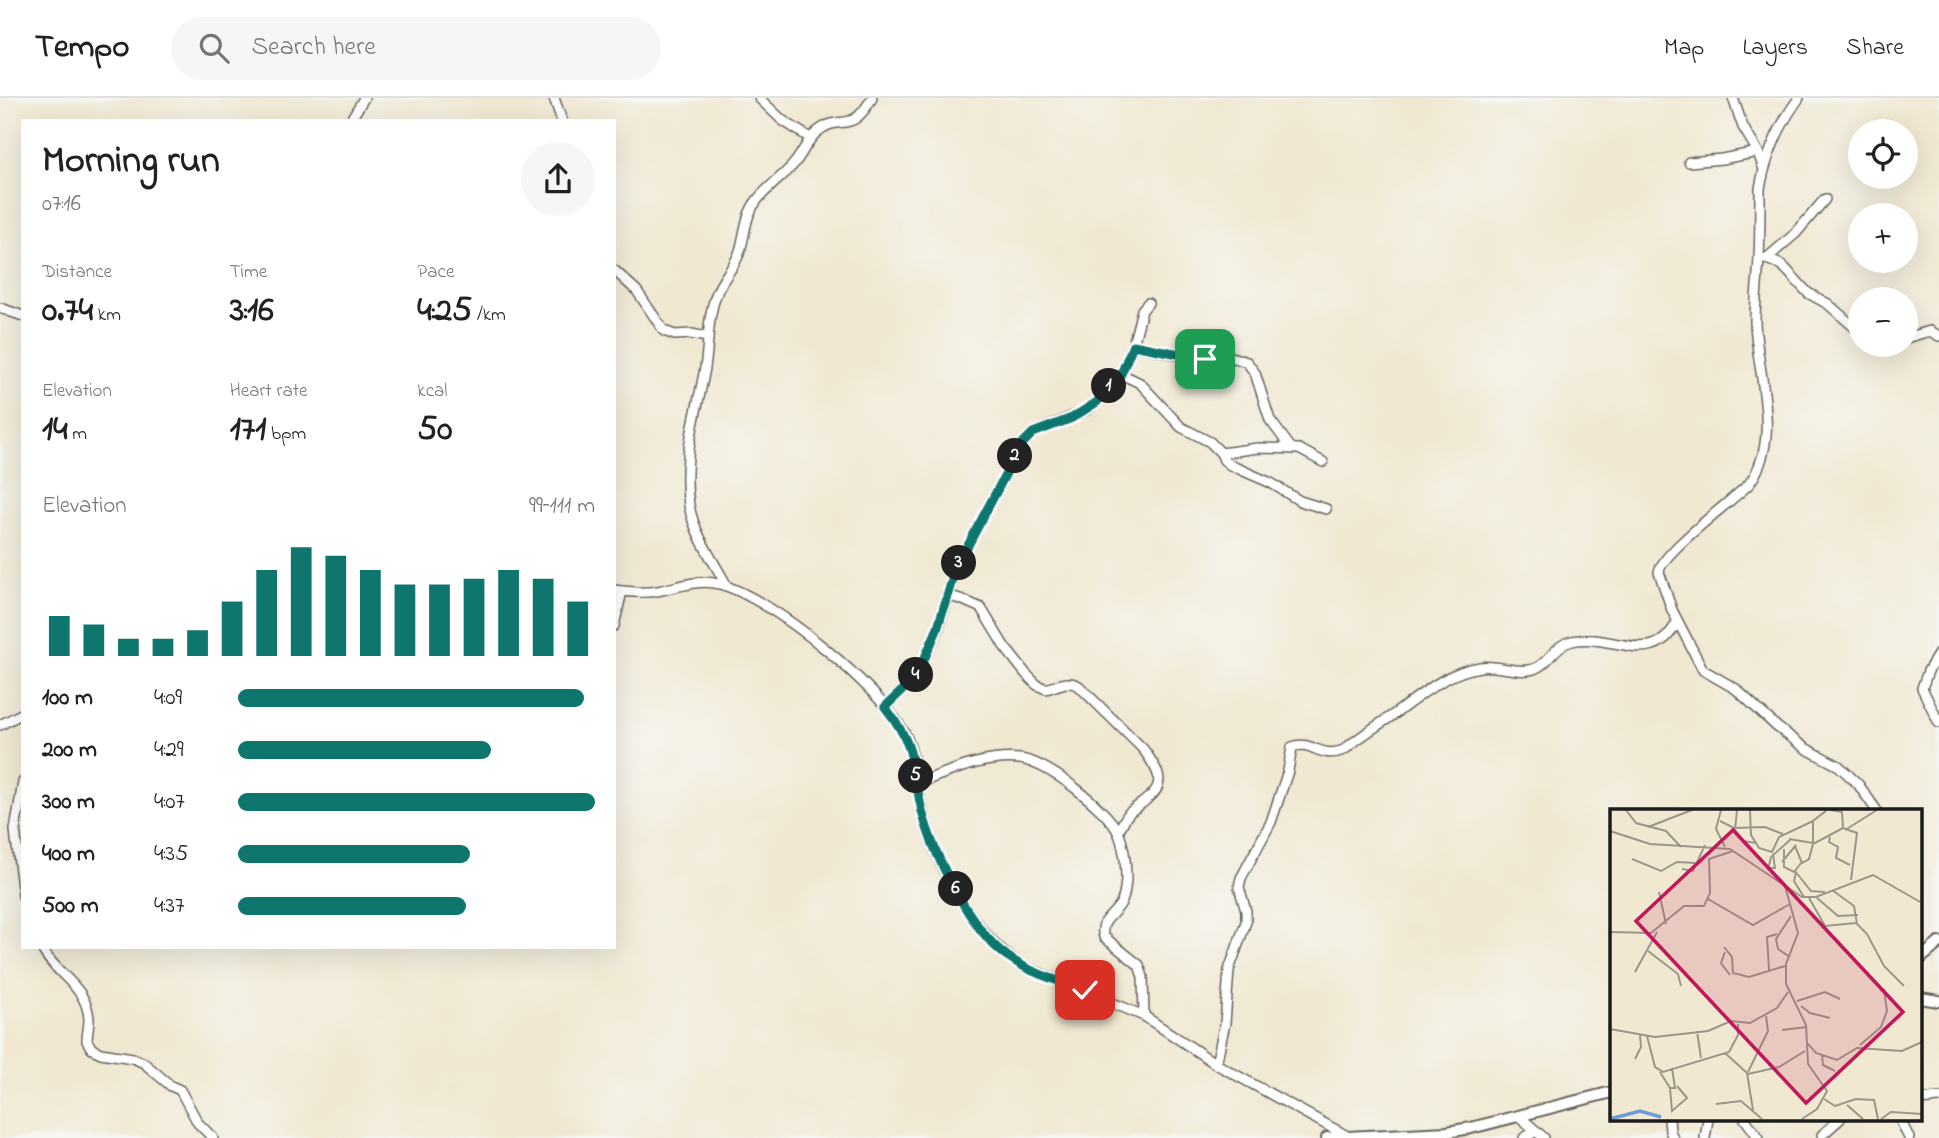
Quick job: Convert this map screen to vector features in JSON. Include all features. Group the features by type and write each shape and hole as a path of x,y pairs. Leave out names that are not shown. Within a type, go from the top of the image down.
{"street":[{"path":"350,119 364,98"},
{"path":"554,98 561,119"},
{"path":"759,98 782,120 810,138"},
{"path":"727,586 694,524 687,487 689,438 705,366 710,312 739,253 751,208 793,165 810,138 825,126 856,119 872,98"},
{"path":"1733,98 1763,169"},
{"path":"1799,98 1786,118 1763,169 1760,188 1763,259 1755,320 1757,357 1766,407 1764,450 1757,472 1749,484 1674,550 1659,567 1663,586 1677,622 1703,670 1736,689 1777,727 1805,748 1839,766 1858,784 1876,809"},
{"path":"1689,162 1758,152"},
{"path":"1763,259 1796,233 1825,200"},
{"path":"1763,259 1782,265 1808,293 1828,304 1848,322"},
{"path":"616,272 637,291 664,331 675,335 707,337"},
{"path":"885,707 911,682 920,669 937,630 961,559 1021,445 1033,433 1087,410 1097,402 1121,374 1133,345 1138,320 1148,303"},
{"path":"0,308 21,315"},
{"path":"1918,334 1930,331 1939,336"},
{"path":"1133,345 1192,358 1231,357 1247,362 1255,373 1270,420 1291,448"},
{"path":"1121,374 1140,383 1181,428 1210,442 1230,465 1271,483 1300,501 1326,509"},
{"path":"1221,453 1258,447 1291,448 1307,452 1323,462"},
{"path":"616,608 618,591 660,591 701,582 727,586 785,618 853,673 885,707 905,736 911,750 922,811 936,852 972,917 1004,955 1023,966 1144,1016 1216,1064 1347,1136"},
{"path":"947,596 981,608 1004,646 1037,685 1046,689 1073,682 1152,760 1161,779 1160,786 1153,795 1129,812 1118,832"},
{"path":"1216,1064 1223,1039 1228,970 1245,922 1246,911 1239,887 1241,878 1271,822 1289,771 1292,747 1301,744 1334,754 1344,750 1446,678 1482,666 1525,670 1538,667 1550,654 1574,640 1608,641 1636,648 1649,647 1666,640 1677,622"},
{"path":"1939,653 1922,688 1939,723"},
{"path":"0,726 21,714"},
{"path":"916,784 992,760 1021,759 1044,767 1069,783 1108,818 1118,832 1124,860 1125,894 1118,909 1103,924 1102,930 1104,937 1139,965 1143,977 1144,1016"},
{"path":"21,794 15,830 21,886"},
{"path":"1922,957 1939,943"},
{"path":"42,949 84,997 89,1017 87,1041 92,1049 144,1063 171,1086 180,1090 198,1123 213,1138"},
{"path":"1327,1138 1447,1132 1610,1093"},
{"path":"1519,1116 1540,1135"},
{"path":"1670,1121 1674,1138"},
{"path":"1746,1121 1759,1138"},
{"path":"1822,1137 1838,1121"},
{"path":"1901,1121 1909,1138"},
{"path":"1524,1138 1540,1135"}],"route":[{"path":"1085,990 1045,976 1004,955 972,917 932,843 922,811 911,750 899,725 885,707 911,682 920,669 937,630 955,570 1021,445 1033,433 1072,418 1097,402 1121,374 1133,345 1205,359"}]}
